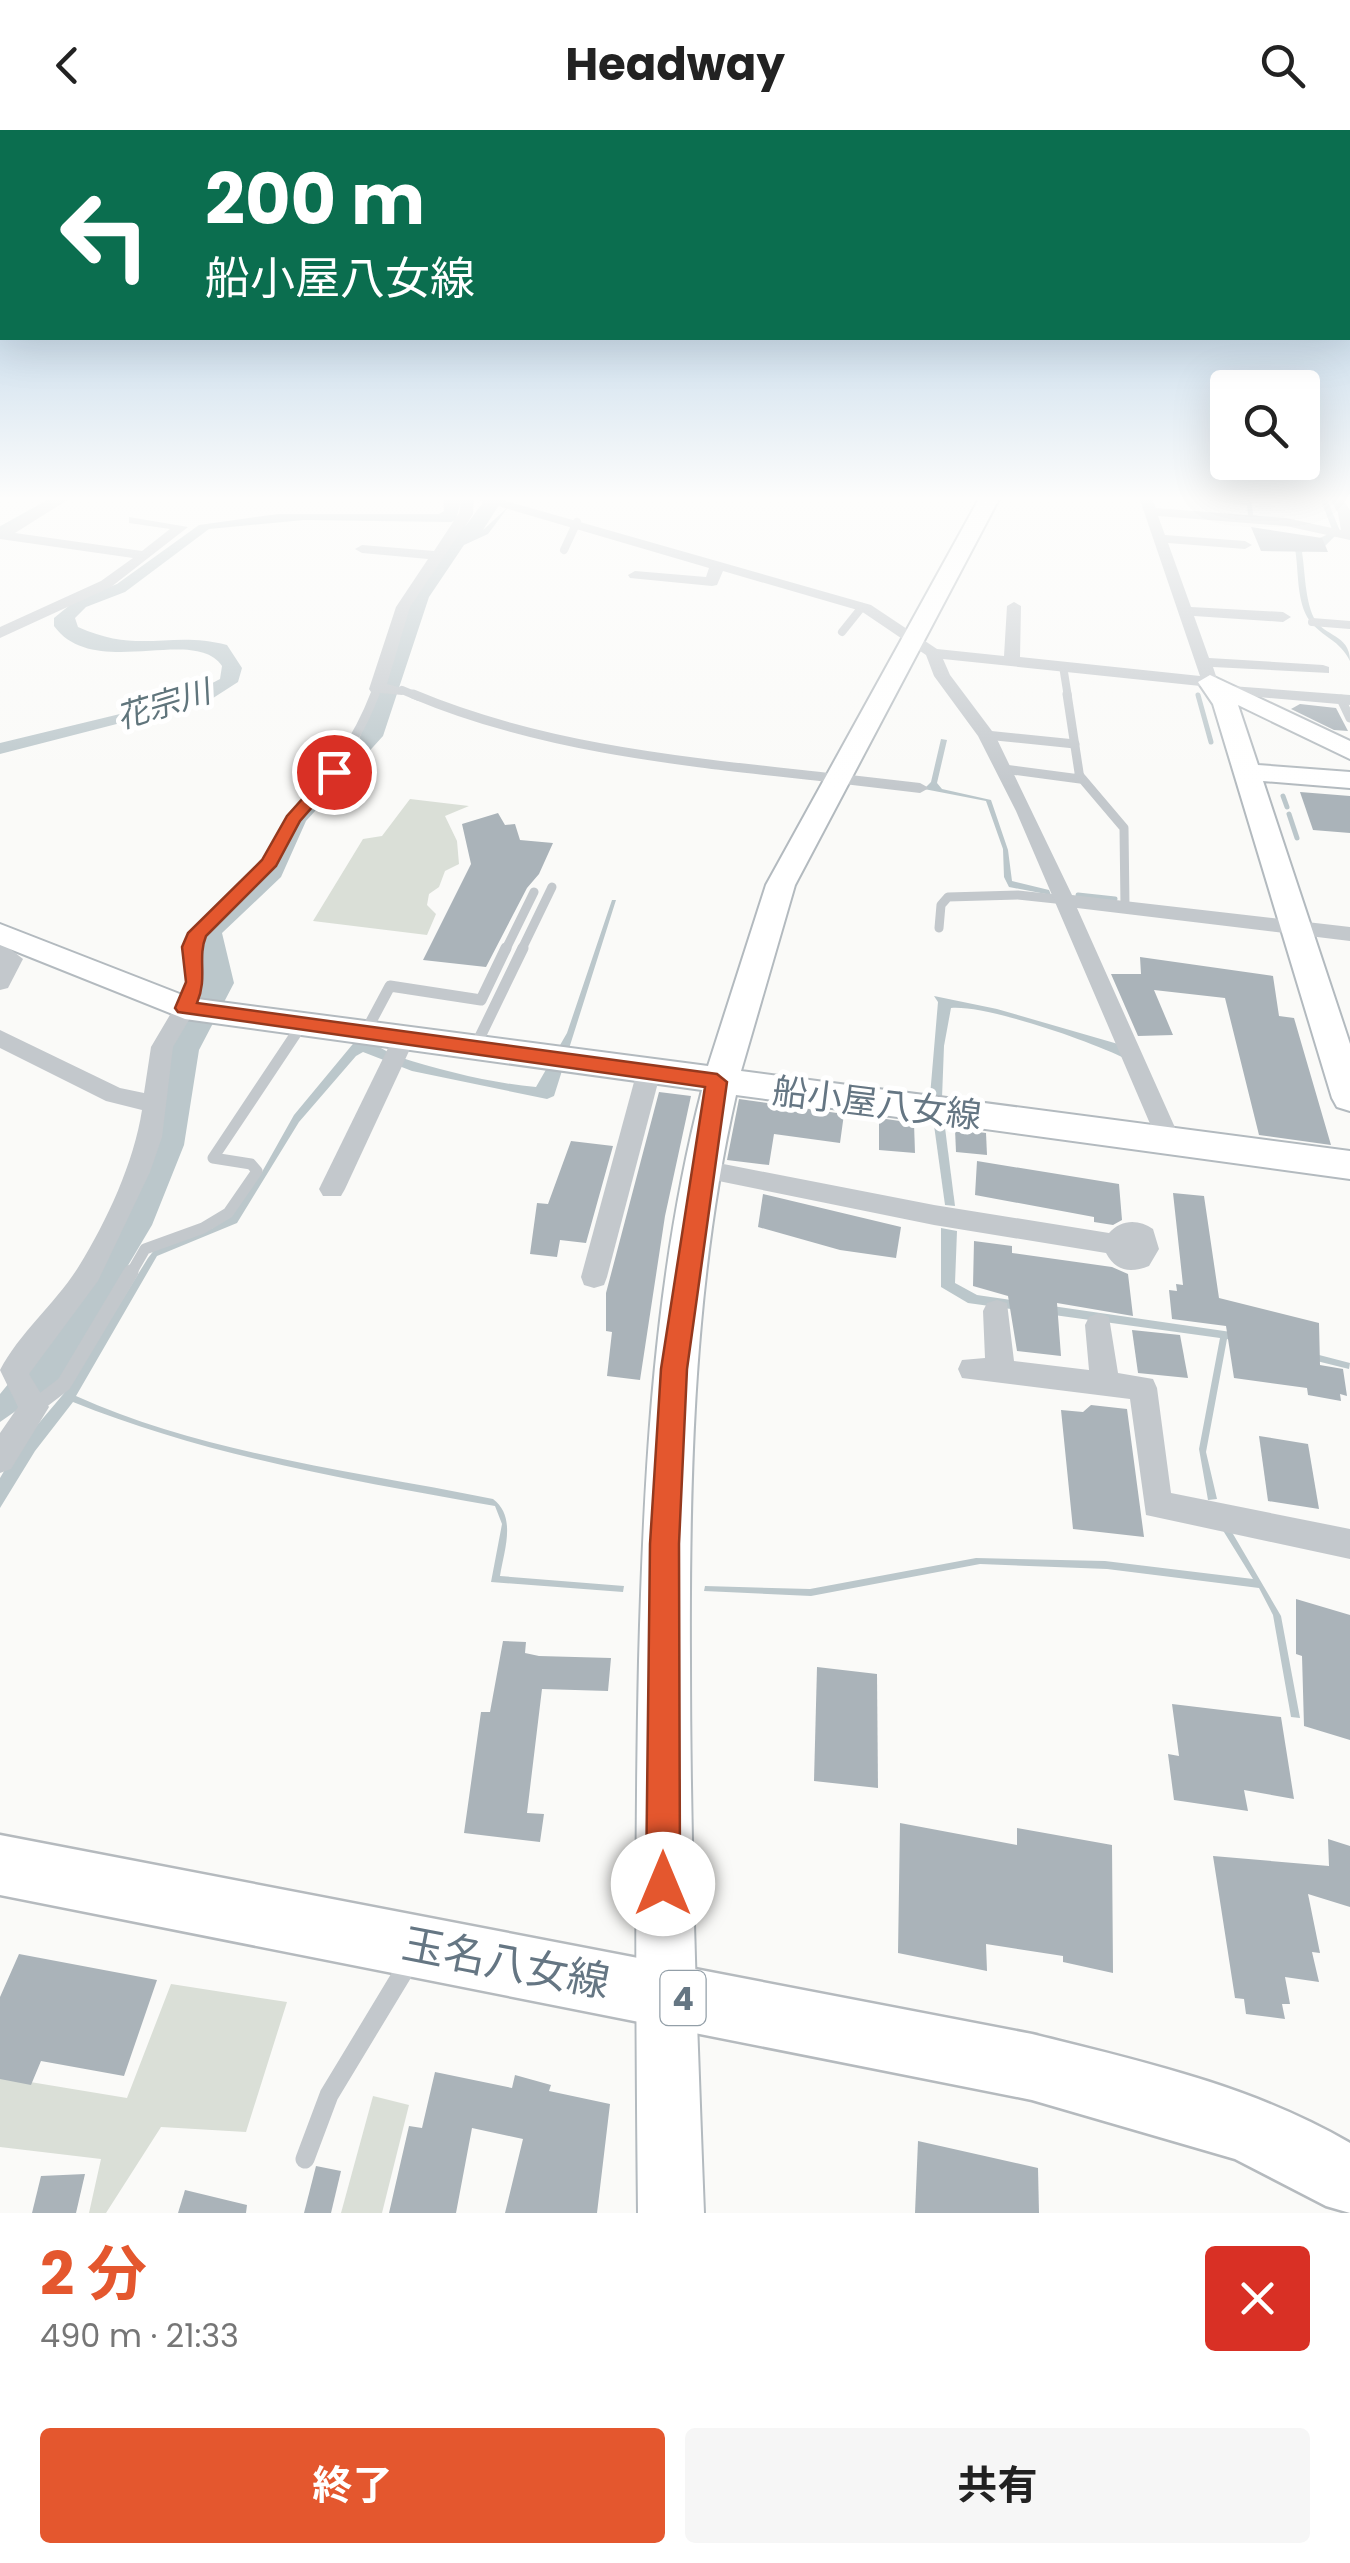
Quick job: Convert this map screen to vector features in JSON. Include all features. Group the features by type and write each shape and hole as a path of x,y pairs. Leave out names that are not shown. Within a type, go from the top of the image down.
{"main road":[{"name":"玉名八女線","path":"0,1865 1032,2067 1172,2102 1322,2164 1350,2182"}],"street":[{"path":"0,633 84,594"},
{"path":"402,690 378,689 402,607 410,594"},
{"path":"820,594 862,607 923,647 986,736 1065,900 1168,1141"},
{"path":"671,2213 664,1544 674,1369 717,1082 770,911 834,778 923,647 946,594"},
{"path":"1181,594 1226,704 1350,1098"},
{"path":"1012,660 1014,606"},
{"path":"1186,610 1283,616"},
{"path":"923,647 1063,666 1214,678 1346,700"},
{"path":"1214,678 1322,670"},
{"path":"1214,678 1350,751"},
{"path":"1245,772 1350,780"},
{"path":"834,778 920,788"},
{"path":"1065,900 1350,934"},
{"path":"0,983 12,959 3,942"},
{"name":"船小屋八女線","path":"3,942 199,1010 366,1031 399,1050 476,1046 717,1082 1350,1165"},
{"path":"0,1458 32,1405 9,1377 89,1274 150,1136 162,1047 199,1010"},
{"path":"0,1066 11,1044 114,1095 153,1104"},
{"path":"332,1189 399,1050"},
{"path":"594,1278 649,1071"},
{"path":"703,1168 934,1216 1115,1244"},
{"path":"997,1311 986,1370 1142,1388 1156,1505 1350,1544"},
{"path":"1098,1325 1105,1384"}],"lane":[{"path":"842,632 862,607"},
{"path":"1312,622 1350,625"},
{"path":"1004,770 1080,779 1063,666"},
{"path":"199,1010 192,947 198,933 270,862 293,820 320,792 360,736 378,689"},
{"path":"402,690 467,716 634,756 834,778"},
{"path":"1346,700 1350,718"},
{"path":"986,736 1074,744"},
{"path":"1079,775 1124,828 1125,906"},
{"path":"476,1046 552,888"},
{"path":"366,1031 390,986 482,1000 534,892"},
{"path":"939,928 941,906 948,897 1018,895 1065,900"},
{"path":"32,1405 64,1384 145,1249 204,1228 228,1213 257,1171 251,1164 213,1158 302,1023"},
{"path":"304,2159 343,2068 420,1947"}],"shaded area":[{"path":"410,799 469,806 445,816 457,841 459,864 445,871 439,887 429,894 427,905 436,914 427,935 313,921 363,839 382,836"},
{"path":"171,1984 287,2002 246,2132 161,2127 106,2213 89,2213 101,2159 0,2147 0,2077 127,2098"},
{"path":"373,2096 409,2105 382,2213 341,2213"}],"water":[{"name":"花宗川","path":"91,594 119,594 86,607 75,618 78,627 100,635 119,640 188,640 227,645 242,668 238,682 210,700 0,754 0,743 182,699 220,679 222,666 208,655 190,650 117,652 93,650 72,642 54,626 54,618 76,600"},
{"path":"416,594 431,594 383,736 306,821 281,877 222,933 234,983 199,1050 184,1145 152,1225 60,1380 0,1422 0,1394 95,1278 171,1045 203,983 201,938 218,916 265,874 298,818 355,750 406,611"},
{"path":"1307,594 1314,618 1346,646 1350,661 1310,621 1300,596"},
{"path":"941,739 947,740 937,783 942,789 991,800 1008,850 1012,881 1049,890 1051,895 1009,887 1004,877 1003,849 986,801 924,789 931,782"},
{"path":"612,900 616,900 554,1096 547,1099 412,1071 363,1052 356,1056 299,1122 237,1223 157,1256 76,1396 125,1416 228,1447 493,1499 507,1524 500,1576 624,1586 623,1592 491,1582 502,1524 495,1506 228,1452 73,1402 35,1451 0,1508 0,1478 17,1449 66,1391 148,1258 155,1249 213,1228 262,1172 294,1115 357,1039 433,1067 536,1087 567,1033"},
{"path":"934,996 997,1009 1118,1044 1124,1058 1013,1018 951,1008 944,1046 942,1098 930,1096 938,1002"},
{"path":"933,1118 944,1120 955,1206 945,1205"},
{"path":"941,1228 957,1231 955,1283 977,1295 1231,1332 1350,1363 1349,1369 1227,1339 1206,1452 1217,1499 1208,1500 1199,1449 1220,1338 968,1303 941,1287"},
{"path":"1226,1522 1281,1616 1300,1718 1291,1717 1273,1615 1259,1588 1107,1569 980,1564 811,1596 704,1591 705,1586 810,1589 976,1558 1105,1561 1253,1579 1219,1524"}],"building":[{"path":"1300,704 1336,708 1348,731 1334,730 1291,709"},
{"path":"1300,792 1350,796 1350,833 1313,830"},
{"path":"498,813 505,825 515,824 520,840 553,843 539,874 527,888 486,967 423,960 471,864 462,824"},
{"path":"1140,957 1273,976 1279,1016 1294,1018 1331,1145 1259,1135 1225,998 1154,990 1173,1035 1138,1036 1111,974 1141,974"},
{"path":"659,1092 691,1096 665,1216 640,1380 607,1376 612,1332 606,1331 606,1293"},
{"path":"739,1099 844,1114 840,1143 774,1134 769,1165 727,1160"},
{"path":"879,1118 914,1123 915,1153 879,1150"},
{"path":"955,1129 986,1133 987,1155 956,1152"},
{"path":"571,1141 613,1146 586,1243 560,1240 557,1257 530,1254 537,1203 548,1204"},
{"path":"977,1161 1119,1184 1122,1220 1113,1225 1094,1222 1094,1217 975,1195"},
{"path":"1173,1193 1204,1196 1219,1298 1319,1323 1320,1365 1343,1369 1347,1396 1340,1394 1341,1401 1308,1395 1307,1388 1234,1378 1226,1326 1172,1319 1169,1290 1177,1291 1176,1284 1183,1285"},
{"path":"763,1194 901,1227 896,1258 840,1250 758,1227"},
{"path":"974,1241 1012,1246 1012,1253 1112,1267 1128,1274 1133,1316 1057,1303 1061,1356 1017,1351 1008,1296 973,1286"},
{"path":"1132,1330 1180,1335 1188,1378 1138,1373"},
{"path":"1091,1405 1127,1409 1144,1537 1073,1529 1061,1410 1083,1412"},
{"path":"1259,1436 1308,1444 1319,1509 1268,1501"},
{"path":"1296,1599 1350,1615 1350,1740 1304,1726 1302,1656 1296,1654"},
{"path":"503,1641 526,1642 525,1653 539,1656 611,1658 608,1691 542,1689 527,1813 544,1814 540,1842 464,1833 481,1712 490,1712"},
{"path":"817,1667 877,1674 878,1788 814,1781"},
{"path":"1172,1704 1281,1717 1294,1799 1244,1790 1248,1811 1174,1800 1168,1754 1179,1756"},
{"path":"900,1823 1017,1845 1017,1828 1112,1845 1113,1973 1063,1962 1063,1956 986,1944 987,1971 898,1953"},
{"path":"1328,1839 1350,1846 1350,1907 1308,1894 1320,1953 1312,1952 1319,1982 1285,1977 1290,2004 1282,2004 1285,2019 1246,2014 1244,1999 1235,1998 1213,1856 1329,1866"},
{"path":"19,1954 157,1980 124,2076 41,2061 31,2085 0,2079 0,1997"},
{"path":"435,2072 512,2088 515,2075 551,2085 549,2091 610,2104 597,2213 505,2213 523,2139 472,2128 456,2213 389,2213 409,2126 422,2128"},
{"path":"918,2141 1038,2168 1039,2213 915,2213"},
{"path":"316,2166 341,2171 331,2213 304,2213"},
{"path":"85,2174 76,2213 32,2213 41,2176"},
{"path":"185,2190 247,2205 246,2213 178,2213"}],"waterway":[{"path":"1198,695 1211,742"},
{"path":"1283,796 1287,807"},
{"path":"1289,814 1297,838"},
{"path":"1078,895 1115,899"}],"route":[{"path":"334,772 293,820 270,862 198,933 192,947 196,982 185,1008 717,1082 674,1369 664,1544 663,1884"}]}
